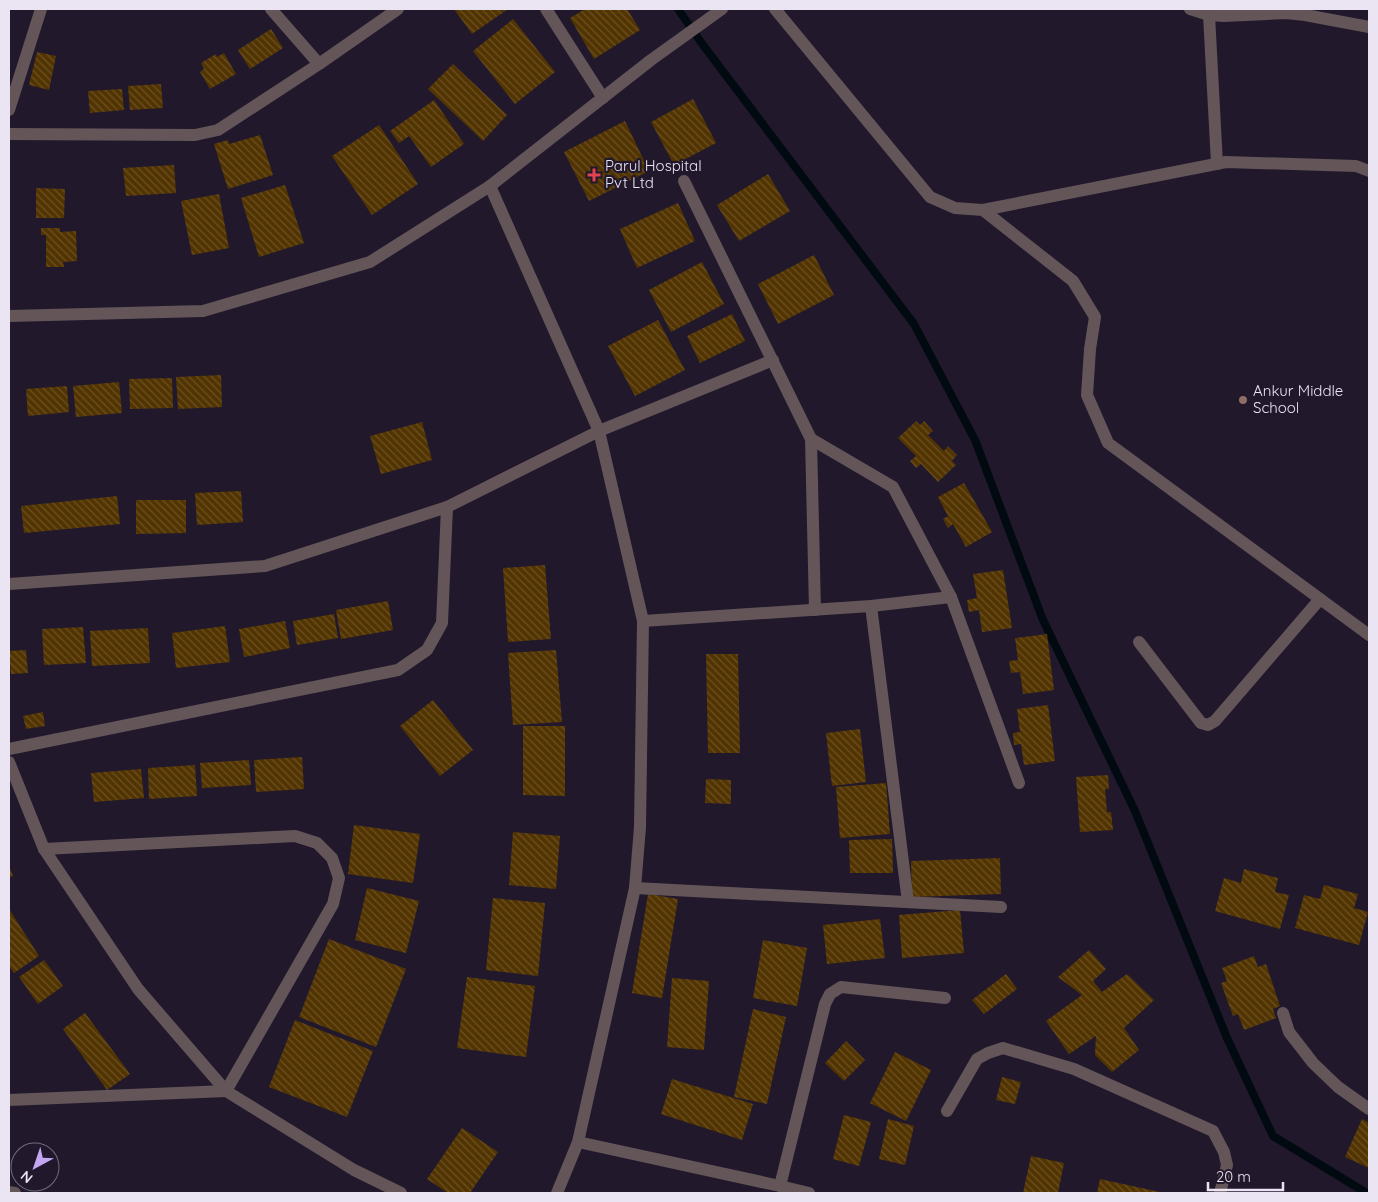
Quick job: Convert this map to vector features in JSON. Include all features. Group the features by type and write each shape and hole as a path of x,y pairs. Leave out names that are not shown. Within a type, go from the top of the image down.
{"street":[{"path":"9,110 41,9"},
{"path":"271,9 319,64"},
{"path":"9,134 195,136 218,130 319,64 398,9"},
{"path":"546,9 603,98"},
{"path":"775,9 930,197 955,208 983,210 1226,162 1356,166 1369,171"},
{"path":"1190,9 1209,15 1237,16 1286,13 1369,27"},
{"path":"9,316 203,311 370,262 490,186 651,60 720,10"},
{"path":"1209,15 1217,164"},
{"path":"684,181 811,439 815,610"},
{"path":"490,186 599,431 643,621 640,827 636,888 578,1142 557,1193"},
{"path":"983,210 1074,282 1095,317 1090,350 1087,395 1108,443 1369,635"},
{"path":"9,584 265,566 447,507 599,431 773,360"},
{"path":"811,439 893,488 951,597 1019,783"},
{"path":"9,749 398,670 427,650 442,623 447,507"},
{"path":"643,621 871,606 951,597"},
{"path":"1139,642 1201,723 1208,725 1215,721 1320,599"},
{"path":"871,606 908,902"},
{"path":"9,762 44,850 138,989 226,1091 354,1170 401,1193"},
{"path":"44,850 295,836 317,843 332,858 339,878 333,904 226,1091"},
{"path":"636,888 1001,906"},
{"path":"780,1186 825,1004 830,994 841,987 945,998"},
{"path":"1284,1013 1289,1032 1312,1063 1338,1087 1369,1109"},
{"path":"947,1110 977,1059 988,1053 1004,1048 1074,1069 1213,1131 1224,1152 1227,1165 1220,1193"},
{"path":"9,1100 226,1091"},
{"path":"578,1142 809,1193"},
{"path":"9,1192 15,1193"}],"building":[{"path":"454,9 508,9 472,34"},
{"path":"585,9 627,9 640,30 594,59 570,18"},
{"path":"513,19 555,72 515,104 473,51"},
{"path":"271,29 283,48 250,69 238,50"},
{"path":"37,52 56,56 49,90 29,85"},
{"path":"224,53 236,74 210,89 200,72 204,69 201,63 216,54 217,57"},
{"path":"453,64 507,115 483,141 428,89"},
{"path":"161,84 163,108 130,110 128,86"},
{"path":"122,89 124,110 90,113 88,91"},
{"path":"693,99 716,143 674,165 651,122"},
{"path":"434,100 464,144 431,167 409,136 399,143 390,131"},
{"path":"625,121 649,171 589,201 564,152"},
{"path":"379,125 418,184 372,215 332,156"},
{"path":"260,135 273,175 228,189 214,144 228,140 229,144"},
{"path":"174,165 176,193 126,196 123,168"},
{"path":"768,174 790,211 739,241 717,205"},
{"path":"285,185 304,243 259,257 241,198"},
{"path":"36,188 65,189 64,218 36,218"},
{"path":"219,194 229,248 192,255 181,201"},
{"path":"678,203 695,241 637,268 620,229"},
{"path":"41,228 60,228 60,232 76,231 77,261 63,262 64,267 46,267 46,235 41,235"},
{"path":"814,255 834,295 778,324 758,284"},
{"path":"702,262 724,304 671,332 649,290"},
{"path":"732,314 745,341 700,363 687,336"},
{"path":"658,320 685,370 635,396 608,346"},
{"path":"221,375 222,407 178,409 176,377"},
{"path":"172,378 173,408 130,409 129,379"},
{"path":"119,382 122,413 76,417 73,386"},
{"path":"67,386 69,412 28,416 26,389"},
{"path":"916,421 920,425 924,421 933,431 928,435 944,451 948,446 957,455 952,461 956,465 938,482 921,464 916,468 910,461 916,456 898,438"},
{"path":"422,422 432,460 381,474 370,436"},
{"path":"964,483 992,532 966,547 953,524 948,528 943,519 948,516 938,497"},
{"path":"241,491 243,522 197,525 195,493"},
{"path":"117,496 120,524 24,533 21,506"},
{"path":"136,500 186,500 186,533 136,534"},
{"path":"545,565 551,639 508,642 503,568"},
{"path":"1003,570 1012,628 982,632 979,610 969,612 967,600 977,598 973,574"},
{"path":"388,601 393,630 341,639 336,610"},
{"path":"334,614 338,638 297,645 293,621"},
{"path":"285,621 290,648 244,657 239,629"},
{"path":"225,626 230,662 176,668 172,633"},
{"path":"83,627 86,663 44,665 42,629"},
{"path":"148,628 150,663 92,666 90,631"},
{"path":"1047,634 1054,690 1023,694 1020,672 1011,673 1009,661 1018,660 1015,638"},
{"path":"26,650 28,673 11,674 9,651"},
{"path":"556,650 562,722 513,725 508,653"},
{"path":"706,654 738,654 740,753 708,753"},
{"path":"433,700 473,750 440,776 400,726"},
{"path":"1048,705 1055,761 1024,765 1021,744 1014,745 1013,733 1020,732 1017,709"},
{"path":"43,712 45,726 26,729 23,716"},
{"path":"523,726 565,726 565,796 523,795"},
{"path":"860,729 866,782 832,786 826,733"},
{"path":"302,757 304,789 256,792 254,760"},
{"path":"249,760 251,785 202,788 200,763"},
{"path":"195,765 197,796 149,799 148,768"},
{"path":"141,769 144,798 94,802 91,773"},
{"path":"1108,775 1109,789 1105,789 1107,812 1111,812 1113,830 1080,832 1076,777"},
{"path":"706,779 731,780 731,804 705,803"},
{"path":"886,783 890,834 840,838 836,787"},
{"path":"354,825 420,834 413,883 348,874"},
{"path":"513,832 560,836 556,889 509,885"},
{"path":"892,839 893,873 850,873 849,840"},
{"path":"1000,858 1001,894 912,897 911,861"},
{"path":"9,866 13,876 9,878"},
{"path":"1244,869 1278,878 1275,892 1289,895 1280,929 1215,911 1224,878 1241,883"},
{"path":"1324,885 1358,894 1354,908 1368,912 1359,945 1295,928 1304,895 1320,899"},
{"path":"367,888 419,901 406,953 355,940"},
{"path":"648,894 678,899 662,998 632,993"},
{"path":"493,898 545,903 538,976 486,970"},
{"path":"9,909 39,956 14,973 9,966"},
{"path":"960,910 964,953 902,958 899,915"},
{"path":"880,919 885,958 827,964 823,925"},
{"path":"329,939 406,969 376,1047 299,1017"},
{"path":"763,940 807,948 797,1006 753,998"},
{"path":"1089,950 1106,969 1093,981 1102,992 1127,974 1154,1000 1124,1028 1139,1050 1112,1072 1095,1055 1096,1036 1069,1054 1046,1021 1082,995 1058,977"},
{"path":"1254,956 1258,967 1266,964 1280,1006 1273,1009 1276,1018 1244,1030 1238,1014 1233,1016 1221,983 1227,981 1222,968"},
{"path":"44,960 63,986 38,1004 19,977"},
{"path":"1006,974 1017,989 984,1014 972,1000"},
{"path":"467,977 535,986 526,1057 457,1048"},
{"path":"672,978 709,981 704,1050 667,1047"},
{"path":"753,1009 786,1017 767,1104 734,1097"},
{"path":"85,1013 130,1074 107,1090 63,1029"},
{"path":"295,1020 373,1051 347,1117 269,1087"},
{"path":"846,1041 865,1060 844,1081 825,1063"},
{"path":"895,1052 931,1070 906,1121 870,1103"},
{"path":"1002,1077 1021,1082 1015,1104 996,1100"},
{"path":"672,1079 753,1104 742,1140 661,1114"},
{"path":"844,1115 871,1122 859,1166 833,1159"},
{"path":"888,1119 914,1126 905,1165 879,1159"},
{"path":"1362,1119 1369,1123 1369,1168 1345,1157"},
{"path":"462,1128 498,1152 470,1193 448,1193 427,1179"},
{"path":"1031,1156 1064,1163 1058,1193 1023,1193"},
{"path":"1100,1179 1160,1192 1160,1193 1097,1193"}],"waterway":[{"path":"678,9 703,45 914,324 975,440 1043,620 1135,811 1227,1038 1273,1136 1365,1192"}],"place":[{"name":"Parul Hospital Pvt Ltd","path":"594,175"},
{"name":"Ankur Middle School","path":"1243,400"}]}
